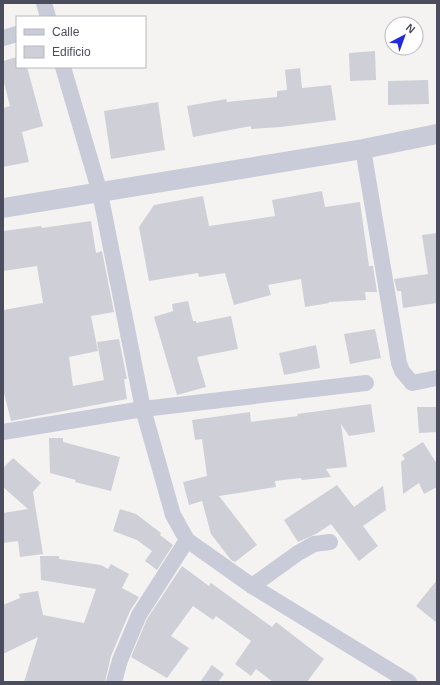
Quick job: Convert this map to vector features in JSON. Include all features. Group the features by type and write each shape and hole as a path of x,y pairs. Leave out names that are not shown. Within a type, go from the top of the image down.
{"street":[{"path":"44,3 48,16"},
{"path":"3,38 16,34"},
{"path":"63,68 100,193 143,409 173,515 187,540 252,586 409,682"},
{"path":"3,208 363,149 437,134"},
{"path":"363,149 399,364 402,371 412,383 437,378"},
{"path":"3,432 143,409 366,383"},
{"path":"114,682 120,660 139,615 187,540"},
{"path":"252,586 314,544 330,542"}],"building":[{"path":"375,51 376,80 350,81 349,53"},
{"path":"16,57 16,68 27,68 43,126 22,132 29,162 3,167 3,108 10,106 3,79 3,61"},
{"path":"300,68 302,88 331,85 336,120 281,127 251,129 251,126 193,137 187,106 226,99 227,102 277,97 277,91 287,90 285,70"},
{"path":"428,80 429,104 388,105 388,81"},
{"path":"158,102 165,150 111,159 104,111"},
{"path":"322,191 325,207 360,202 369,266 373,266 377,292 365,292 366,300 329,302 305,307 301,279 268,285 271,295 234,305 225,273 199,277 198,273 149,281 139,227 154,205 203,196 209,226 275,216 272,200"},
{"path":"91,221 96,253 102,251 114,312 91,316 98,351 69,357 73,386 104,380 97,342 119,339 127,379 124,379 127,399 11,421 3,389 3,310 43,303 37,266 3,271 3,231 41,226 42,228"},
{"path":"437,233 437,303 403,308 401,291 397,291 394,279 428,274 422,235"},
{"path":"188,301 193,321 196,321 196,323 231,316 238,349 197,357 206,387 177,395 154,317 173,311 172,304"},
{"path":"375,329 381,358 350,364 344,334"},
{"path":"316,345 320,368 284,375 279,353"},
{"path":"371,404 375,432 349,436 341,424 347,467 326,469 331,477 275,481 276,487 219,496 257,545 235,562 231,560 211,534 202,501 189,505 183,482 207,476 202,439 195,440 192,420 250,412 251,422"},
{"path":"417,407 437,407 437,432 419,433"},
{"path":"49,438 63,438 63,442 120,457 111,491 75,482 76,480 50,473"},
{"path":"423,442 437,464 437,487 424,494 419,483 403,494 401,462 405,459 402,455"},
{"path":"13,458 41,483 33,492 43,554 20,557 18,541 3,543 3,513 28,509 3,487 3,468"},
{"path":"337,485 354,507 383,486 386,510 363,526 378,546 359,561 331,524 316,534 298,542 284,520"},
{"path":"120,509 136,514 161,533 160,535 173,545 157,570 145,561 152,551 137,540 113,531"},
{"path":"40,556 59,556 59,559 101,565 108,569 111,564 129,574 122,588 139,597 130,611 111,656 105,682 24,682 38,637 3,654 3,605 20,598 19,594 38,591 43,615 84,623 96,589 41,580"},
{"path":"182,566 209,586 211,583 272,627 276,622 324,659 307,682 273,682 256,669 251,676 235,664 251,641 216,616 213,620 193,606 171,636 189,648 167,678 131,657 147,619"},
{"path":"437,580 437,623 416,606"},
{"path":"212,665 224,674 218,682 200,682"}]}
